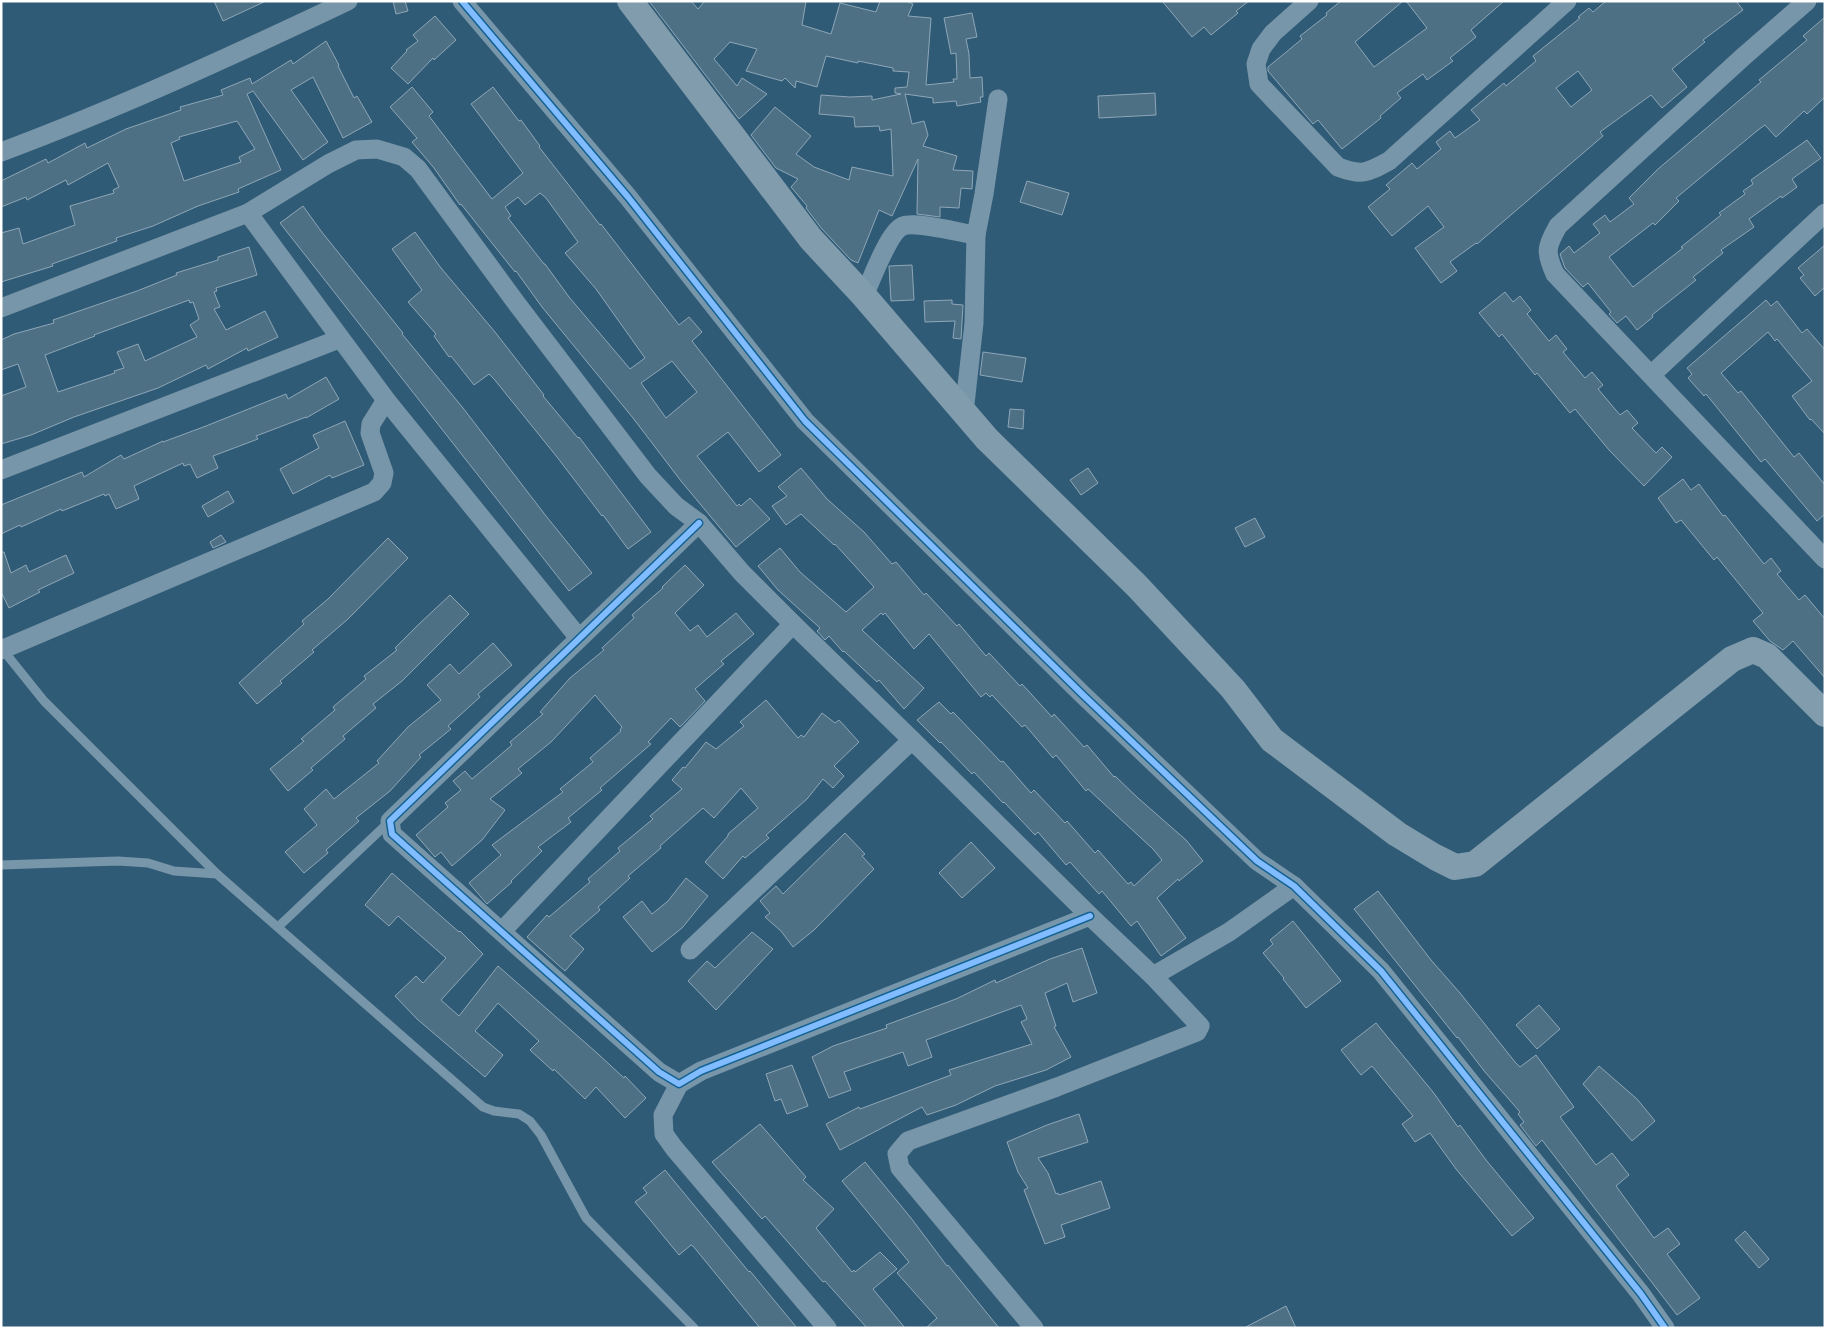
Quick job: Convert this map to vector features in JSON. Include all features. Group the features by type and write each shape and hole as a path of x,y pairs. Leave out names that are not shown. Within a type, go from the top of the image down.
{"street":[{"path":"1,152 58,130 262,41 348,1"},
{"path":"462,1 628,197 805,420 1102,714 1257,861 1294,886 1381,971 1641,1294 1665,1328"},
{"path":"630,1 811,239 864,296 986,439 1144,593 1233,689 1272,740 1398,834 1435,857 1455,867 1475,864 1732,659 1753,650 1767,656 1825,714"},
{"path":"1309,1 1273,33 1261,49 1256,64 1259,84 1338,167 1354,173 1371,170 1389,161 1567,1"},
{"path":"1808,1 1743,57 1558,226 1550,240 1548,258 1555,274 1825,559"},
{"path":"964,413 974,323 976,235 998,99"},
{"path":"1,308 248,213 328,164 356,150 377,149 404,157 418,169 517,304 648,476 676,506 699,523 742,573 1153,976 1200,1026 1197,1032 1192,1035 908,1141 897,1154 900,1168 1034,1328"},
{"path":"248,213 386,400 578,638"},
{"path":"1651,376 1825,213"},
{"path":"864,296 892,234 903,226 915,225 976,235"},
{"path":"1,470 339,338"},
{"path":"2,650 374,492 382,483 384,473 370,433 371,424 386,400"},
{"path":"679,1084 659,1072 396,838 392,834 390,821 699,523"},
{"path":"502,931 793,624"},
{"path":"690,950 912,740"},
{"path":"1153,976 1229,932 1294,886"},
{"path":"827,1328 664,1134 663,1115 679,1084 701,1072 1090,916"}],"lane":[{"path":"2,650 44,700 217,874 483,1107 519,1114 530,1121 541,1135 586,1218 694,1328"},
{"path":"278,927 390,821"},
{"path":"1,865 118,861 148,863 174,871 217,874"}],"building":[{"path":"214,1 266,1 223,21"},
{"path":"393,1 405,1 408,11 396,14"},
{"path":"649,1 691,1 698,9 705,1 806,1 802,25 831,34 840,3 876,12 880,1 906,1 913,4 908,16 931,18 926,85 954,82 953,79 957,79 956,53 951,54 944,18 972,13 977,37 966,39 970,78 982,77 983,97 980,97 981,102 957,106 956,101 933,103 933,98 905,94 912,124 924,121 928,135 923,146 957,156 953,170 973,171 972,189 961,188 959,208 940,207 940,217 917,214 918,159 892,216 879,210 858,263 851,260 822,229 806,208 807,206 791,187 798,179 776,168 751,135 775,107 811,136 796,154 814,167 849,180 852,167 893,176 891,129 880,131 879,126 855,127 854,117 819,114 821,95 872,96 872,100 901,94 895,93 895,88 907,87 909,72 893,71 893,68 826,56 817,87 796,81 795,88 785,78 782,81 746,71 757,49 730,42 714,59 737,86 742,78 767,94 739,119"},
{"path":"1162,1 1249,1 1236,11 1238,13 1211,35 1204,27 1192,37"},
{"path":"1341,1 1403,1 1355,42 1374,67 1427,28 1406,1 1504,1 1471,30 1476,37 1450,58 1453,61 1427,80 1423,74 1397,93 1401,98 1380,116 1381,118 1342,149 1318,120 1313,124 1268,71 1268,67 1302,39 1300,36 1327,15 1326,13"},
{"path":"1606,1 1736,1 1743,10 1703,40 1705,42 1672,69 1687,87 1662,108 1651,95 1600,132 1603,136 1477,244 1450,262 1457,271 1441,283 1415,248 1444,227 1428,206 1392,236 1368,207 1390,189 1386,185 1412,163 1417,169 1441,149 1436,142 1450,131 1455,138 1480,120 1471,110 1504,83 1506,86 1536,61 1533,56 1580,18 1578,17 1589,8 1593,12","holes":["1578,71 1592,90 1571,107 1556,88"]},
{"path":"435,16 456,40 434,60 433,58 408,84 391,68 406,50 418,41 413,35"},
{"path":"1825,17 1825,97 1807,114 1804,111 1776,137 1765,125 1758,130 1676,198 1679,201 1655,225 1653,223 1609,257 1633,287 1683,248 1681,247 1721,215 1719,213 1745,194 1743,191 1753,184 1751,180 1807,140 1821,158 1792,179 1797,187 1749,219 1754,227 1721,250 1723,253 1693,277 1696,280 1652,315 1653,317 1637,330 1626,316 1617,323 1609,314 1611,312 1588,283 1583,287 1565,268 1560,254 1569,246 1574,253 1600,233 1593,224 1605,215 1610,222 1634,204 1629,198 1658,169 1761,82 1759,80 1807,40 1803,36"},
{"path":"326,41 354,98 357,96 372,122 343,138 313,77 291,90 328,142 303,160 253,91 247,94 281,170 238,189 239,192 198,206 153,226 116,238 117,241 52,264 53,266 1,282 1,233 19,228 23,244 75,225 70,206 114,193 113,190 119,187 108,163 68,185 66,180 27,200 26,197 1,207 1,181 46,159 48,163 85,143 87,148 126,129 181,110 180,107 223,95 221,90 250,78 252,84 291,60 293,64","holes":["237,121 255,149 239,157 241,162 184,181 171,143 180,139 179,137"]},
{"path":"412,87 433,112 429,116 492,199 523,173 471,104 493,87 519,121 521,120 539,147 679,325 689,317 702,332 692,341 781,455 759,472 728,432 697,456 737,506 739,504 741,506 750,498 770,519 736,547 542,307 516,271 460,205 434,168 412,142 417,138 390,107","holes":["540,193 546,198 578,242 565,253 596,289 645,358 630,369 569,297 508,218 511,216 505,207 518,197 525,205","672,361 697,392 666,418 641,383"]},
{"path":"1155,93 1156,115 1099,118 1098,96"},
{"path":"1027,181 1069,193 1062,215 1020,202"},
{"path":"303,206 592,573 569,591 280,223"},
{"path":"415,232 441,268 495,332 543,396 579,437 651,532 628,549 494,379 489,374 474,385 451,356 449,357 434,336 436,334 408,302 422,290 392,249"},
{"path":"1825,245 1825,287 1815,296 1800,278 1804,275 1798,268"},
{"path":"249,247 257,275 216,288 217,291 214,292 220,307 214,309 226,330 265,311 278,337 248,351 247,348 208,369 206,365 158,388 74,417 31,435 1,444 1,396 26,387 18,364 1,370 1,340 14,334 54,323 53,320 137,291 177,275 176,273 218,260 218,257","holes":["189,300 190,303 193,302 199,319 190,325 197,337 145,361 138,344 117,352 124,368 114,371 115,373 58,392 45,355"]},
{"path":"912,265 914,300 891,301 889,266"},
{"path":"1505,292 1513,302 1520,296 1531,310 1527,314 1549,341 1556,335 1567,349 1563,352 1585,378 1592,372 1603,385 1598,389 1620,415 1627,410 1638,423 1632,428 1656,453 1662,447 1672,457 1644,486 1609,450 1575,409 1570,413 1537,373 1535,375 1502,334 1499,337 1479,313"},
{"path":"952,300 952,304 963,305 961,339 953,338 955,321 925,322 924,301"},
{"path":"1766,300 1771,306 1777,301 1802,333 1807,329 1825,350 1825,434 1810,420 1792,396 1812,381 1777,339 1775,341 1768,332 1721,373 1738,393 1741,391 1794,457 1799,453 1825,485 1825,514 1817,521 1765,459 1761,462 1706,394 1704,396 1688,378 1692,374 1687,368"},
{"path":"983,352 1026,358 1022,382 980,375"},
{"path":"326,377 339,399 306,418 256,436 258,439 213,456 218,468 197,478 190,464 184,466 183,463 134,486 139,499 116,509 109,494 105,496 104,494 62,511 61,509 1,534 1,505 82,472 84,477 121,455 124,459 163,441 286,394 288,399"},
{"path":"1010,409 1024,410 1023,429 1008,427"},
{"path":"345,421 364,465 332,478 330,475 293,494 280,469 319,448 313,435"},
{"path":"801,468 827,499 864,532 892,564 896,562 924,595 926,593 957,626 959,624 986,656 989,653 1020,686 1022,684 1052,717 1054,714 1084,747 1087,745 1114,777 1186,840 1203,861 1179,881 1178,879 1157,898 1186,938 1161,956 1137,921 1131,926 1102,891 1099,894 1070,862 1066,865 1038,832 1035,835 974,772 972,774 917,720 939,702 951,714 953,712 1001,762 1003,761 1031,793 1034,790 1065,823 1067,821 1095,853 1098,850 1128,884 1131,882 1134,886 1162,860 1153,849 1088,789 1086,791 1056,755 1053,758 1025,725 1022,727 992,695 990,697 986,693 981,697 929,634 914,649 885,613 883,615 881,613 862,630 924,688 904,709 879,680 877,682 843,652 829,636 825,640 817,631 820,628 778,590 758,566 780,548 800,572 846,612 874,587 835,544 801,514 786,525 772,506 787,496 778,487"},
{"path":"1088,468 1098,483 1081,495 1070,480"},
{"path":"1683,479 1691,490 1699,484 1723,516 1725,515 1764,564 1771,558 1781,571 1777,574 1799,600 1805,595 1825,619 1825,678 1793,641 1783,650 1770,641 1753,621 1763,613 1717,557 1714,560 1681,520 1676,523 1658,498"},
{"path":"228,491 234,502 208,517 202,506"},
{"path":"1255,518 1265,537 1245,547 1235,528"},
{"path":"221,535 226,542 213,548 210,542"},
{"path":"388,538 408,558 348,619 312,650 314,652 280,681 282,683 257,704 239,683 304,624 302,621 328,599"},
{"path":"1,552 4,552 11,573 26,565 29,572 66,555 74,573 38,590 40,592 9,608 1,592"},
{"path":"685,565 704,585 675,613 690,631 698,625 707,637 736,613 754,634 721,661 724,664 695,689 705,701 680,727 671,718 648,742 651,744 600,788 602,790 568,818 571,822 538,847 542,851 512,882 487,904 469,883 501,855 492,845 563,792 560,789 593,762 590,758 621,731 622,727 595,695 551,742 518,769 522,773 490,799 505,810 482,840 452,866 441,852 435,857 416,835 448,807 445,803 461,790 453,781 465,771 472,779 512,745 510,742 543,714 540,712 570,678 604,650 602,648 634,618 632,615 663,588"},
{"path":"450,595 469,614 402,681 373,704 376,708 343,736 345,739 288,791 270,769 304,741 301,739 335,710 333,707 366,679 364,676 397,650 395,648"},
{"path":"493,643 512,665 478,694 480,697 448,726 451,729 419,755 421,757 390,791 356,818 359,821 326,850 328,853 304,873 285,852 317,825 304,809 326,789 334,799 379,763 377,761 408,727 441,700 427,685 450,664 459,674"},
{"path":"766,700 798,738 801,735 804,737 822,713 835,723 839,720 859,742 834,766 844,776 833,788 823,779 807,799 766,835 769,838 745,858 743,856 723,879 705,862 728,834 758,808 741,788 714,818 703,808 628,876 630,878 598,907 600,910 570,936 584,949 565,971 527,937 547,915 549,917 590,882 588,879 620,851 618,848 653,819 650,816 682,789 672,780 683,767 685,768 706,742 716,749 744,726 740,722"},
{"path":"845,833 865,854 862,856 874,869 814,930 793,947 781,931 765,917 770,913 760,901 776,886 783,894"},
{"path":"971,842 995,868 962,898 939,873"},
{"path":"392,873 460,931 483,954 441,1000 459,1016 498,966 624,1078 625,1076 646,1098 625,1118 596,1087 585,1099 554,1069 553,1071 530,1050 539,1041 498,1003 475,1031 503,1055 485,1077 417,1019 395,996 416,976 423,983 446,958 398,916 389,926 365,905"},
{"path":"686,878 708,896 682,928 652,952 623,917 642,901 652,914 668,901"},
{"path":"1378,891 1431,960 1515,1062 1520,1067 1536,1055 1574,1107 1560,1117 1596,1165 1612,1153 1629,1175 1616,1186 1654,1238 1668,1228 1680,1244 1667,1254 1700,1298 1677,1315 1542,1140 1536,1146 1520,1125 1524,1122 1518,1114 1520,1112 1457,1038 1354,909"},
{"path":"1293,921 1341,981 1306,1008 1263,953 1273,944 1270,940"},
{"path":"752,932 773,949 716,1010 688,981 707,961 715,968"},
{"path":"1082,948 1097,993 1073,1002 1067,983 1045,993 1056,1026 1054,1027 1071,1057 1046,1070 995,1086 956,1105 927,1115 922,1107 840,1150 826,1124 859,1107 860,1109 951,1075 949,1070 1032,1044 1021,1022 1027,1019 1021,1005 926,1040 932,1057 908,1066 903,1052 844,1072 851,1090 829,1098 812,1057 833,1046 887,1028 886,1025 956,999 995,980 996,983 1050,959"},
{"path":"1539,1005 1560,1029 1537,1049 1516,1025"},
{"path":"1376,1023 1433,1092 1458,1127 1460,1125 1534,1218 1512,1236 1456,1169 1430,1133 1415,1142 1402,1124 1413,1116 1372,1066 1361,1075 1341,1050"},
{"path":"792,1065 808,1106 787,1114 781,1099 775,1101 766,1074"},
{"path":"1599,1066 1637,1099 1655,1121 1632,1141 1583,1084"},
{"path":"1079,1114 1088,1142 1038,1158 1048,1173 1056,1194 1058,1193 1059,1195 1101,1181 1110,1208 1061,1225 1065,1237 1045,1244 1024,1190 1028,1188 1018,1172 1007,1142"},
{"path":"760,1124 806,1177 803,1180 834,1209 816,1228 852,1272 854,1270 855,1272 880,1252 897,1269 873,1289 905,1328 867,1328 825,1281 823,1282 765,1216 762,1219 712,1162"},
{"path":"865,1162 947,1266 999,1328 926,1328 937,1318 897,1273 909,1262 842,1181"},
{"path":"665,1170 797,1328 760,1328 693,1246 691,1245 679,1255 635,1202 647,1193 643,1188"},
{"path":"1745,1231 1769,1259 1759,1268 1735,1240"},
{"path":"1286,1306 1296,1328 1244,1328"}],"cycle path":[{"path":"462,1 628,197 805,421 1081,693 1257,861 1294,886 1381,971 1641,1294 1665,1328"},
{"path":"699,523 390,821 392,834 659,1072 679,1084 701,1071 1090,916"}]}
